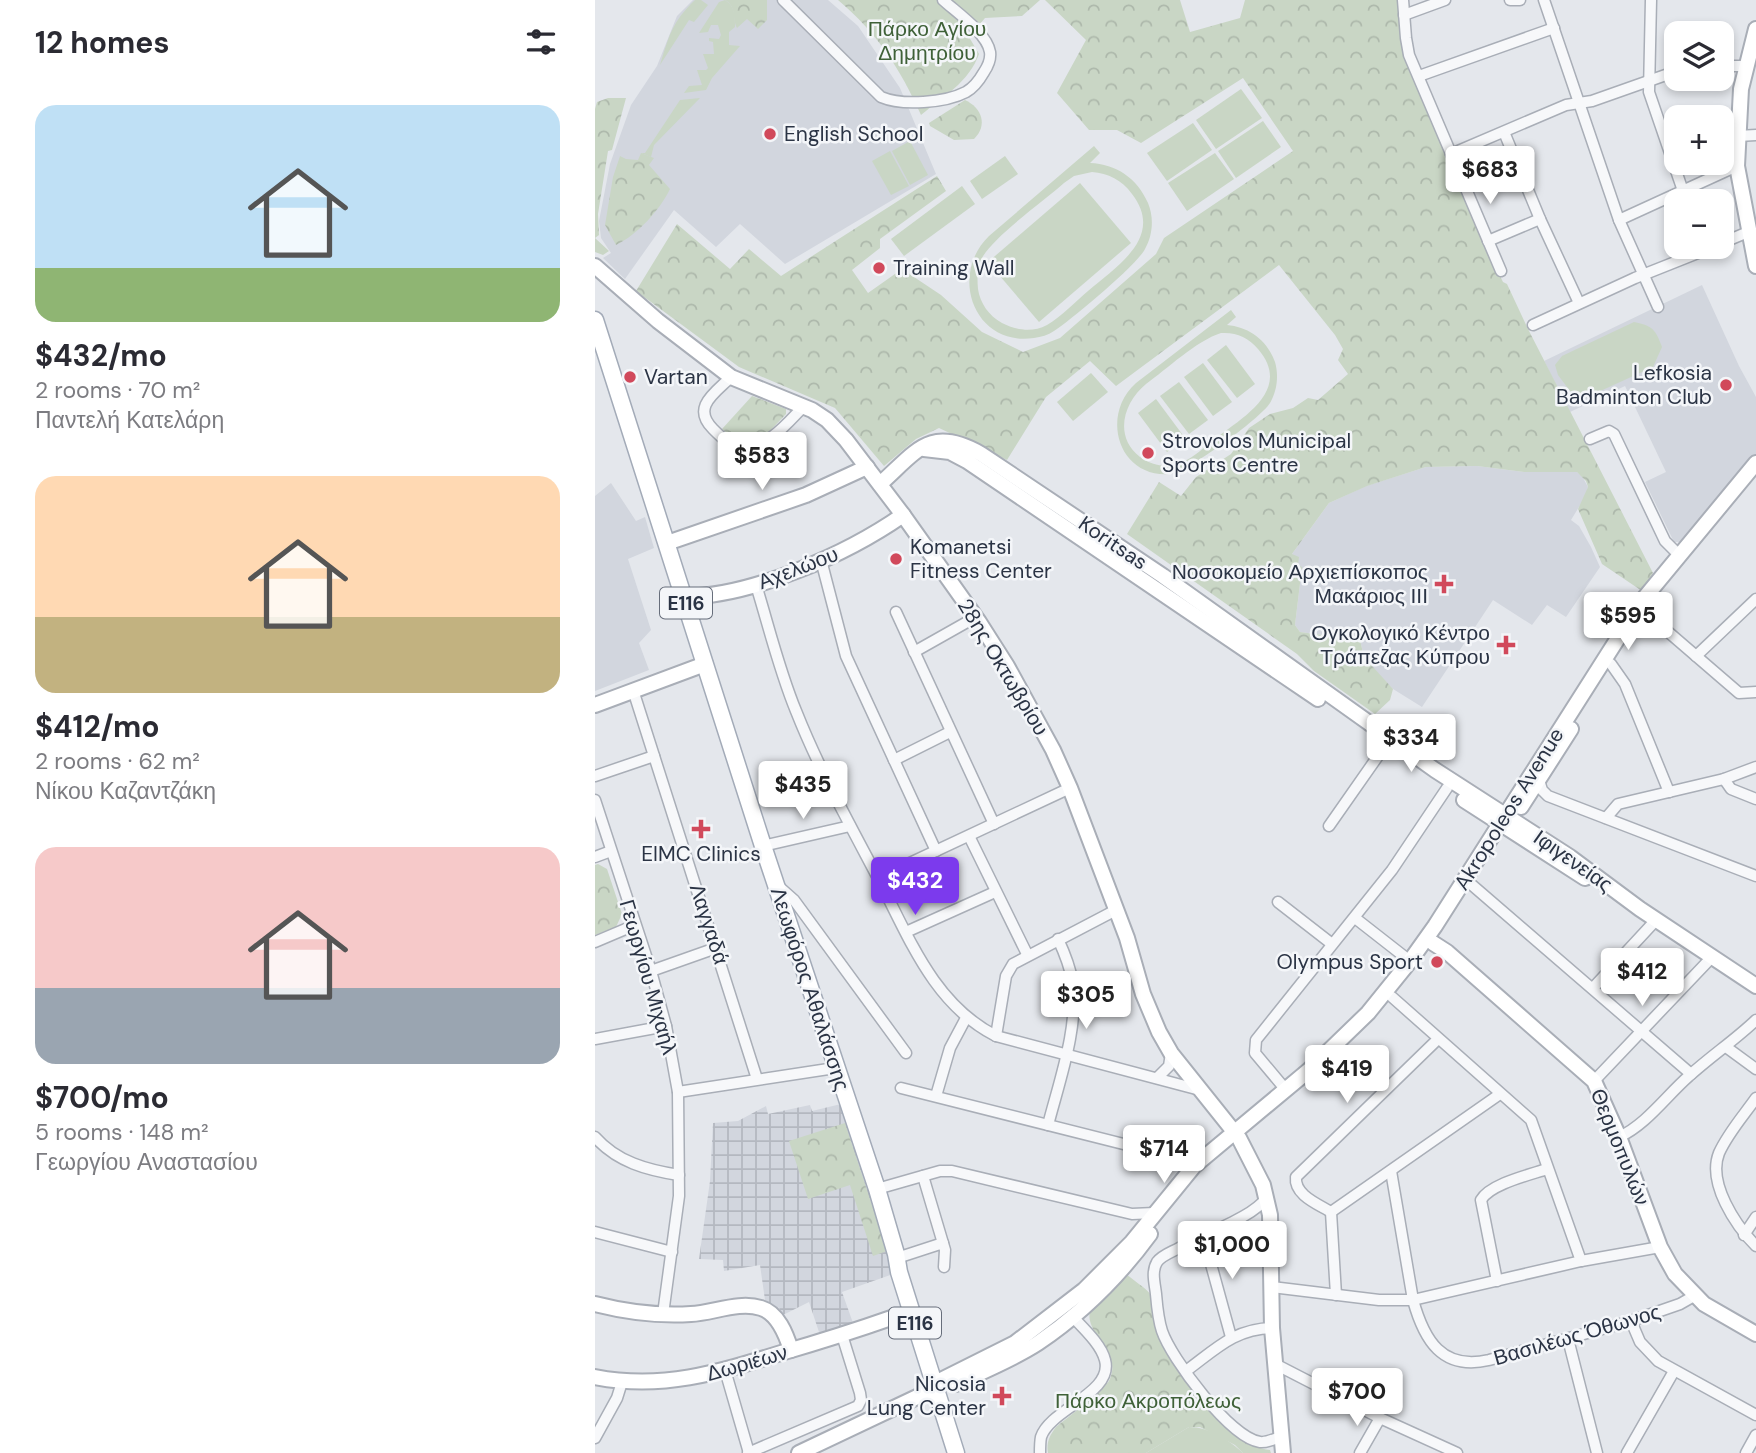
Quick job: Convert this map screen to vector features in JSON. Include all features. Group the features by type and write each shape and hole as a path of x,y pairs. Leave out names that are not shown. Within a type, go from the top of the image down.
{"main road":[{"name":"Λεωφόρος Αθαλάσσης","path":"595,320 599,349 667,543 775,884 877,1189 916,1326 965,1453"},
{"name":"Λεωφόρος Αθαλάσσης","path":"897,1258 905,1271 940,1386 956,1453"}],"street":[{"path":"783,0 881,97 914,103 966,92 989,63 990,51 980,34 943,0"},
{"path":"1403,0 1407,48 1501,271"},
{"path":"1404,15 1445,0"},
{"path":"1510,0 1520,0"},
{"path":"1544,0 1619,220 1658,307"},
{"path":"1651,0 1649,92 1682,189"},
{"path":"1419,76 1554,28"},
{"path":"1755,262 1737,166 1741,89 1756,29"},
{"path":"1734,66 1746,66"},
{"path":"1451,153 1566,105 1664,75"},
{"path":"1504,132 1579,303"},
{"path":"1738,136 1756,135"},
{"path":"1687,189 1737,166"},
{"path":"1619,220 1664,200"},
{"path":"1488,241 1540,219"},
{"path":"1734,238 1751,232"},
{"path":"1533,325 1635,278 1684,259"},
{"name":"28ης Οκτωβρίου","path":"595,266 658,321 731,377 827,420 880,484 976,617 1024,696 1070,788 1116,910 1151,1014 1171,1053 1237,1134 1259,1175 1267,1197 1271,1222 1272,1328 1283,1453"},
{"path":"731,377 707,402 703,417 725,440 739,449 754,447 769,440 803,407"},
{"path":"1590,439 1609,431 1614,434 1642,486 1665,541 1678,554"},
{"name":"Koritsas","path":"880,484 919,449 935,441 950,440 981,454 1163,576 1506,822"},
{"name":"Koritsas","path":"919,449 941,449 967,461 1261,664 1447,788 1506,822"},
{"name":"Akropoleos Avenue","path":"1237,1134 1313,1076 1392,997 1472,885 1506,822 1617,636 1678,554 1756,463"},
{"path":"667,543 806,495 867,467"},
{"name":"Akropoleos Avenue","path":"1237,1134 1344,1038 1410,961 1506,822 1539,780 1645,612 1685,560 1756,477"},
{"name":"Αχελώου","path":"684,597 712,596 756,585 860,542 903,515"},
{"path":"821,560 846,656 936,851"},
{"path":"756,585 796,712 850,826 935,985 966,1018 996,1036 1201,1090"},
{"path":"1696,656 1756,599"},
{"path":"896,612 994,824"},
{"path":"1645,612 1739,693 1756,692"},
{"path":"914,652 976,617"},
{"path":"595,705 705,664"},
{"path":"1611,664 1625,684 1669,792"},
{"name":"Λαγγαδά","path":"633,690 758,1079"},
{"path":"894,760 950,732"},
{"path":"1329,826 1385,746"},
{"path":"595,776 655,756"},
{"path":"1606,818 1618,804 1724,779 1756,766"},
{"path":"1724,779 1731,789 1756,799"},
{"path":"1539,780 1542,790 1548,796 1756,876"},
{"path":"878,878 1070,788"},
{"path":"1286,1090 1255,1053 1256,1040 1392,870 1447,788"},
{"name":"Γεωργίου Μιχαήλ","path":"595,800 666,1026 678,1092 679,1196 663,1314"},
{"name":"Ιφιγενείας","path":"1506,822 1597,886 1640,909 1756,986"},
{"path":"763,846 850,826"},
{"path":"969,836 1027,954"},
{"path":"595,857 611,851"},
{"path":"775,884 794,900 906,1052"},
{"path":"1472,885 1691,1074"},
{"path":"906,932 995,892"},
{"path":"1278,902 1332,944"},
{"path":"996,1036 1006,976 1013,964 1027,954 1116,910"},
{"path":"1355,918 1410,961"},
{"path":"1593,988 1656,920"},
{"path":"595,942 635,925"},
{"path":"1048,1125 1072,1021 1073,982 1058,939"},
{"name":"Θερμοπυλών","path":"1433,943 1467,969 1594,1081 1619,1137 1660,1247 1675,1274 1694,1296 1714,1312 1756,1334"},
{"path":"650,971 716,948"},
{"path":"1594,1081 1712,957"},
{"name":"28ης Οκτωβρίου","path":"1137,969 1167,1030 1214,1103"},
{"path":"1392,997 1531,1120 1581,1261"},
{"path":"936,1096 950,1048 966,1018"},
{"path":"1619,1137 1643,1120 1691,1074 1756,1020"},
{"path":"595,1039 666,1026"},
{"path":"1331,1212 1300,1192 1296,1186 1298,1174 1438,1039"},
{"path":"1726,1047 1756,1069"},
{"path":"1157,1078 1169,1066 1171,1053"},
{"path":"678,1092 835,1068"},
{"path":"901,1088 1175,1157 1193,1166"},
{"path":"1331,1212 1500,1094"},
{"path":"1756,1098 1725,1143 1717,1162 1718,1180 1733,1219 1756,1246"},
{"path":"940,1386 1015,1343 1084,1290 1141,1231 1193,1166 1237,1134"},
{"path":"799,1453 940,1386 1022,1352 1072,1316 1124,1267 1174,1201 1237,1134"},
{"path":"595,1137 605,1149 625,1161 679,1175"},
{"path":"1497,1281 1481,1200 1484,1194 1498,1187 1547,1169"},
{"path":"877,1189 946,1171 958,1172 1132,1214 1154,1213"},
{"name":"Βασιλέως Όθωνος","path":"1391,1171 1413,1300 1426,1336 1441,1352 1456,1359 1484,1362 1631,1321 1680,1304 1694,1296"},
{"path":"923,1176 943,1243 944,1267"},
{"path":"1267,1197 1254,1211 1165,1255 1155,1268 1153,1277 1162,1331 1169,1346 1206,1400 1237,1430 1260,1443 1280,1437"},
{"path":"1331,1212 1336,1295"},
{"path":"1132,1214 1140,1223 1141,1231"},
{"path":"1744,1234 1756,1217"},
{"path":"595,1232 672,1252"},
{"path":"1203,1235 1231,1337"},
{"path":"897,1258 943,1243"},
{"path":"1272,1287 1379,1300 1413,1300 1581,1261 1660,1247"},
{"path":"894,1317 905,1305 906,1294"},
{"path":"595,1304 634,1312 663,1314 694,1314 739,1307 762,1308 779,1322 792,1350"},
{"path":"1040,1453 1041,1437 1048,1426 1097,1385 1106,1368 1103,1354 1072,1316"},
{"path":"894,1317 906,1319 916,1326"},
{"name":"Δωριέων","path":"595,1377 659,1382 725,1370 894,1317"},
{"path":"1631,1321 1645,1349 1658,1361 1756,1415"},
{"path":"1186,1371 1231,1337 1254,1328 1272,1328"},
{"path":"725,1370 748,1453 852,1411 860,1404 860,1393 842,1335"},
{"path":"1568,1339 1597,1453"},
{"path":"1275,1364 1443,1450 1457,1453"},
{"path":"1627,1453 1674,1371"},
{"path":"595,1438 617,1398 622,1381"},
{"path":"1360,1453 1380,1418"},
{"path":"1746,1453 1756,1436"}],"shaded area":[{"name":"English School","path":"693,0 828,0 858,26 900,88 936,174 785,264 740,224 716,247 674,210 625,279 603,258 611,253 601,238 599,221 610,164 631,105 657,66 677,16"},
{"path":"1702,285 1756,397 1756,456 1679,542 1674,542 1645,482 1666,472 1625,386 1570,412 1544,361"},
{"name":"Νοσοκομείο Αρχιεπίσκοπος Μακάριος ΙΙΙ","path":"1477,466 1524,472 1577,472 1582,476 1588,487 1571,520 1579,526 1600,567 1566,617 1547,605 1532,625 1493,600 1422,707 1393,689 1381,677 1364,657 1360,640 1300,632 1295,625 1302,567 1298,566 1292,554 1329,503 1366,486 1426,467"},
{"path":"611,483 636,521 645,517 654,548 628,559 651,630 639,643 649,670 595,691 595,496"},
{"path":"841,1104 896,1273 842,1292 853,1323 820,1335 809,1302 783,1315 779,1308 765,1300 760,1265 724,1271 723,1260 699,1259 710,1181 713,1123 738,1121 766,1106 768,1114 810,1105 812,1111"}],"green space":[{"path":"695,0 701,0 708,5 694,22 689,20 660,65 672,30"},
{"path":"725,0 733,8 735,19 735,27 729,32 729,45 740,46 712,78 706,90 684,93 689,86 702,85 697,70 708,68 703,54 714,54 713,42 709,41 709,38 719,39 721,35 718,25 711,25 708,32 699,33 719,2"},
{"path":"725,0 767,0 767,20 758,29 747,19 737,28 733,10"},
{"name":"Πάρκο Αγίου Δημητρίου","path":"838,0 1040,0 1022,16 985,18 969,37 979,54 975,64 955,88 921,115 905,82 876,38"},
{"name":"Πάρκο Αγίου Δημητρίου","path":"1045,0 1180,0 1190,32 1240,18 1245,0 1400,0 1404,52 1499,274 1507,284 1653,573 1642,591 1602,564 1578,509 1588,487 1577,472 1524,472 1477,466 1426,467 1367,486 1329,503 1292,554 1299,557 1298,565 1302,567 1295,625 1300,632 1360,640 1364,657 1393,689 1390,700 1375,714 1314,671 1297,654 1127,534 1159,482 1181,496 1196,477 1231,454 1249,428 1270,414 1293,408 1308,398 1318,400 1348,374 1338,360 1343,349 1335,335 1279,265 1116,386 1090,361 1046,397 1007,460 939,428 916,439 884,466 835,408 739,367 636,291 677,224 730,269 749,249 781,276 937,176 946,191 880,239 880,248 852,270 868,293 902,269 941,295 982,332 1023,352 1060,338 1156,254 1164,238 1293,151 1243,78 1141,143 1117,130 1089,130 1057,93 1086,40"},
{"path":"1241,89 1262,118 1216,149 1196,120"},
{"path":"608,98 626,98 612,150 608,151 598,214 599,235 595,238 595,109 597,102"},
{"path":"700,98 654,145 651,157 641,153 645,153 680,100"},
{"path":"965,100 976,108 981,117 981,128 974,139 954,140 930,126 929,123"},
{"path":"1263,121 1281,147 1236,178 1218,151"},
{"path":"1193,123 1212,150 1167,181 1147,153"},
{"path":"910,141 928,175 910,185 892,151"},
{"path":"1094,146 1100,153 1090,163 1108,166 1125,174 1138,186 1151,214 1152,226 1148,244 1130,267 1062,325 1049,334 1034,338 1013,338 996,331 983,320 974,305 970,270 977,252 989,236","holes":["1098,173 1114,178 1124,185 1141,209 1143,224 1133,249 1112,271 1047,325 1024,330 997,320 986,309 979,294 979,265 988,249 1074,176"]},
{"path":"890,151 909,186 891,195 872,161"},
{"path":"641,153 654,158 649,165 670,189 647,221 616,245 605,225 613,177 620,156 638,160"},
{"path":"1215,153 1234,179 1187,211 1168,183"},
{"path":"1005,156 1018,174 982,199 970,181"},
{"path":"1080,183 1131,243 1039,322 988,262"},
{"path":"962,186 975,204 904,256 891,239"},
{"path":"595,238 609,251 603,255 595,252"},
{"path":"1231,310 1236,317 1227,325 1250,332 1262,341 1272,354 1277,373 1274,393 1264,411 1206,455 1170,474 1152,473 1138,466 1127,455 1120,442 1117,427 1119,411 1125,396 1136,383","holes":["1226,333 1237,334 1250,341 1267,364 1270,377 1267,390 1260,401 1250,412 1181,463 1161,466 1140,457 1126,439 1124,429 1127,409 1138,391 1192,349 1211,337"]},
{"path":"1634,322 1649,327 1660,341 1662,347 1653,367 1585,398 1576,399 1558,375 1555,365 1562,356"},
{"path":"1226,345 1255,384 1237,398 1207,360"},
{"path":"1203,363 1232,402 1213,416 1184,377"},
{"path":"1091,373 1108,392 1073,421 1057,402"},
{"path":"1179,382 1208,420 1189,434 1160,396"},
{"path":"752,396 786,409 786,414 765,436 739,443 722,429"},
{"path":"1156,399 1185,438 1167,452 1138,413"},
{"path":"595,865 607,869 622,914 616,927 595,935"},
{"path":"845,1123 887,1251 873,1256 850,1185 808,1199 789,1141"},
{"name":"Πάρκο Ακροπόλεως","path":"1126,1274 1151,1295 1157,1333 1164,1348 1203,1404 1237,1436 1254,1446 1270,1450 1271,1453 1243,1453 1235,1445 1200,1427 1189,1427 1146,1453 1048,1453 1049,1439 1056,1427 1093,1397 1110,1379 1113,1369 1111,1359 1089,1317 1091,1308"},
{"path":"1189,1427 1218,1435 1243,1453 1146,1453"}],"place":[{"name":"English School","path":"770,134"},
{"name":"Training Wall","path":"879,268"},
{"name":"Vartan","path":"630,377"},
{"name":"Lefkosia Badminton Club","path":"1726,385"},
{"name":"Strovolos Municipal Sports Centre","path":"1148,453"},
{"name":"Komanetsi Fitness Center","path":"896,559"},
{"name":"Νοσοκομείο Αρχιεπίσκοπος Μακάριος ΙΙΙ","path":"1444,584"},
{"name":"Ογκολογικό Κέντρο Τράπεζας Κύπρου","path":"1506,645"},
{"name":"EIMC Clinics","path":"701,829"},
{"name":"Olympus Sport","path":"1437,962"},
{"name":"Nicosia Lung Center","path":"1002,1396"}]}
